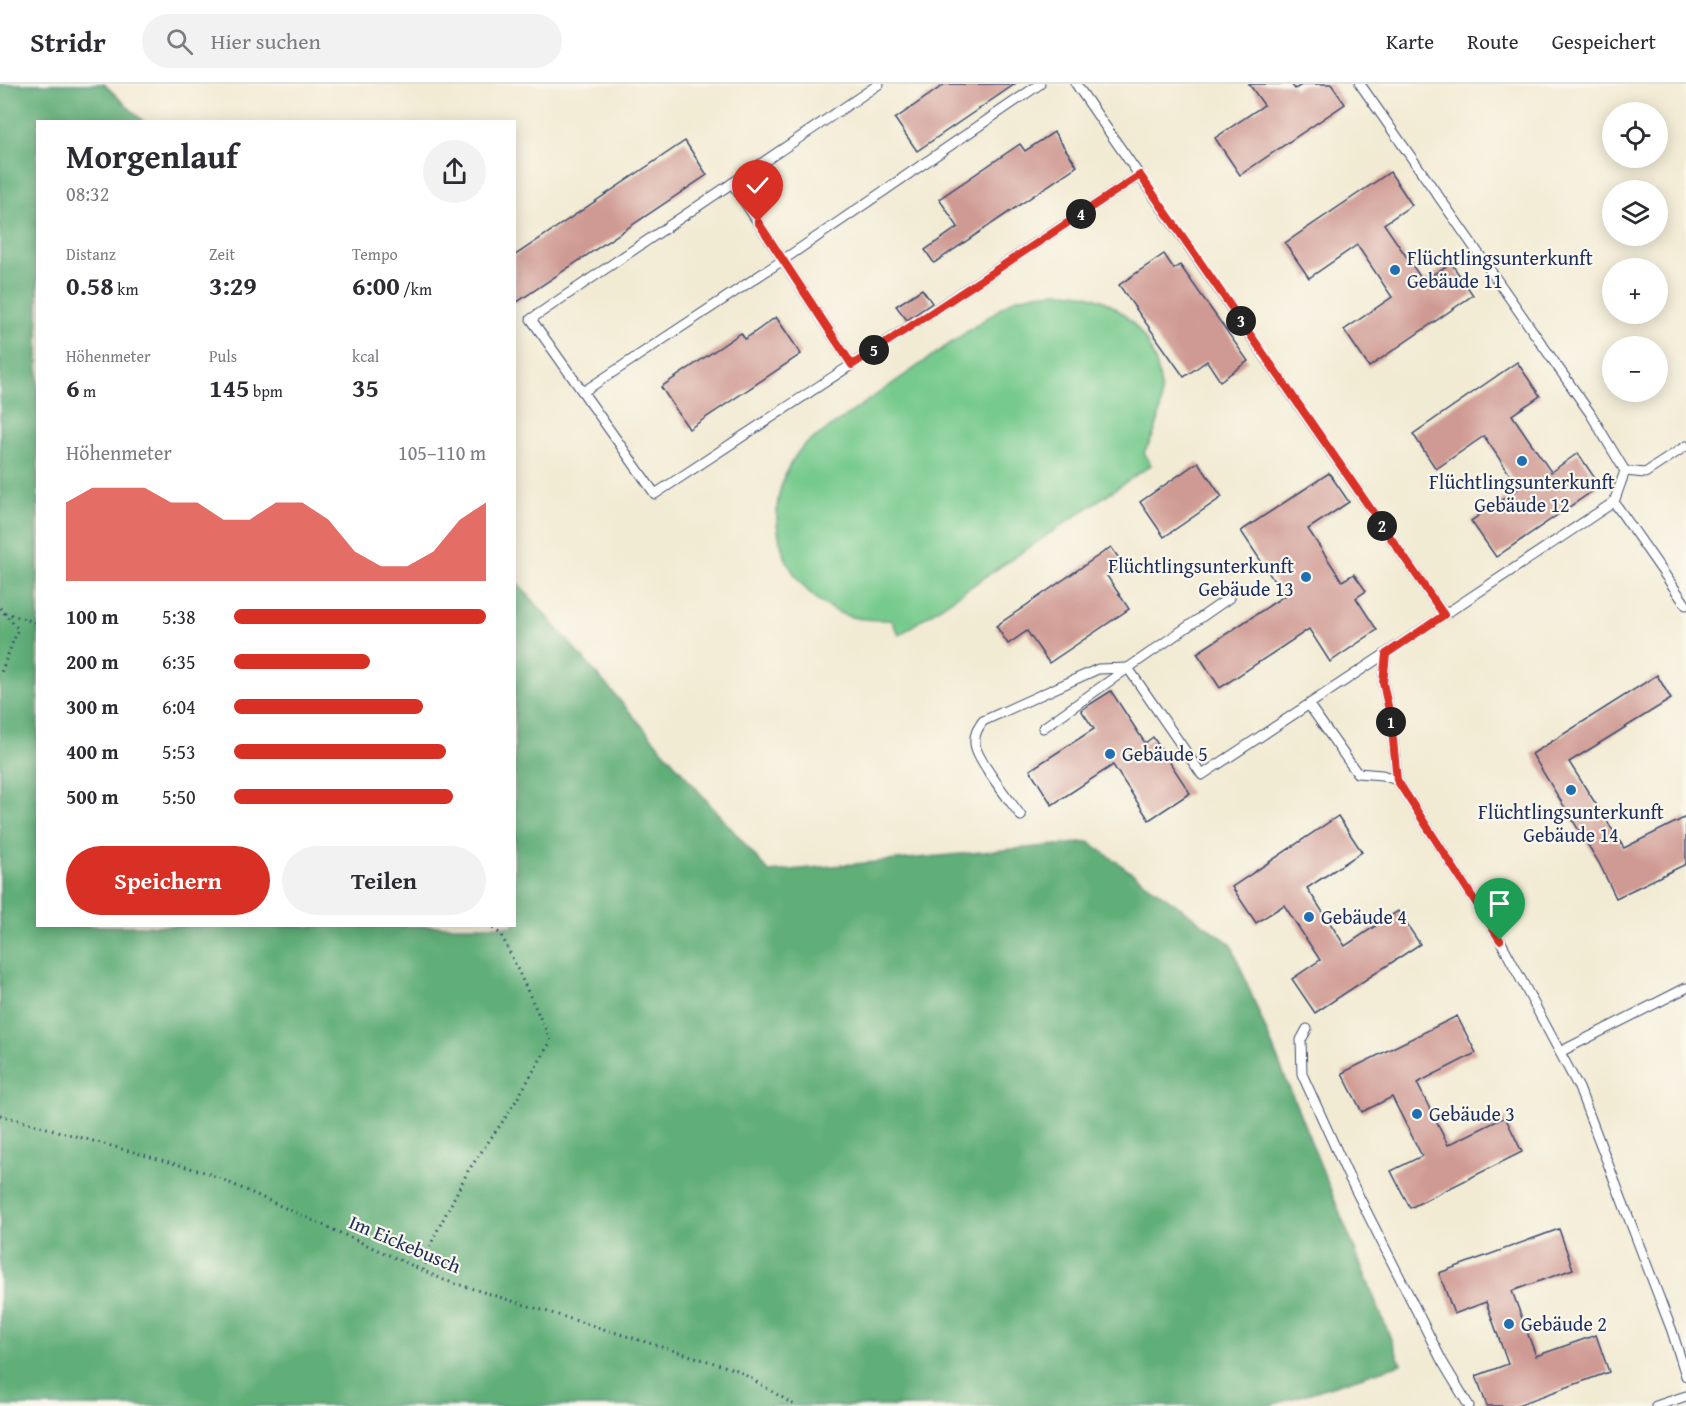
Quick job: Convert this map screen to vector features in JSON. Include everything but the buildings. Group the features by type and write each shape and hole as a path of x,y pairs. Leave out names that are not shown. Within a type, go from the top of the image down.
{"lane":[{"path":"879,84 531,319 655,494 1140,175"},
{"path":"583,392 783,260 1040,84"},
{"path":"1076,84 1444,615"},
{"path":"1360,84 1590,413 1625,471"},
{"path":"732,183 852,365"},
{"path":"1625,471 1645,473 1686,446"},
{"path":"1128,668 1202,775 1614,502 1625,471"},
{"path":"1614,502 1686,605"},
{"path":"1043,728 1229,598"},
{"path":"1386,654 1383,683 1391,720 1397,780 1500,940 1580,1088 1683,1357 1686,1376"},
{"path":"1021,816 974,745 976,731 983,721 1098,669 1128,668"},
{"path":"1309,705 1357,773 1382,775 1397,780"},
{"path":"1560,1052 1686,988"},
{"path":"1307,1029 1301,1040 1302,1074 1347,1173 1442,1361 1469,1406"},
{"path":"1656,1406 1686,1396"}],"path":[{"path":"0,608 18,629 0,675"},
{"path":"4,613 36,622"},
{"path":"423,1270 433,1239 468,1171 510,1111 551,1041 501,934 490,927"},
{"name":"Im Eickebusch","path":"0,1115 208,1173 444,1280 737,1370 794,1405"}],"green space":[{"path":"0,84 104,84 142,120 36,120 36,927 516,927 516,581 769,872 1089,842 1231,944 1401,1364 1269,1406 0,1406"},
{"path":"1057,292 1094,297 1115,308 1133,323 1146,342 1156,363 1161,385 1160,409 1155,431 1144,452 1151,465 899,635 891,620 852,617 818,600 800,582 787,562 780,539 777,515 780,491 788,467 803,446 1014,299"}],"place":[{"name":"Flüchtlingsunterkunft Gebäude 11","path":"1395,270"},
{"name":"Flüchtlingsunterkunft Gebäude 12","path":"1522,461"},
{"name":"Flüchtlingsunterkunft Gebäude 13","path":"1306,577"},
{"name":"Gebäude 5","path":"1110,754"},
{"name":"Flüchtlingsunterkunft Gebäude 14","path":"1571,790"},
{"name":"Gebäude 4","path":"1309,917"},
{"name":"Gebäude 3","path":"1417,1114"},
{"name":"Gebäude 2","path":"1509,1324"}],"route":[{"path":"758,222 852,365 1140,175 1444,615 1386,654 1383,683 1391,720 1397,780 1500,940"}]}
